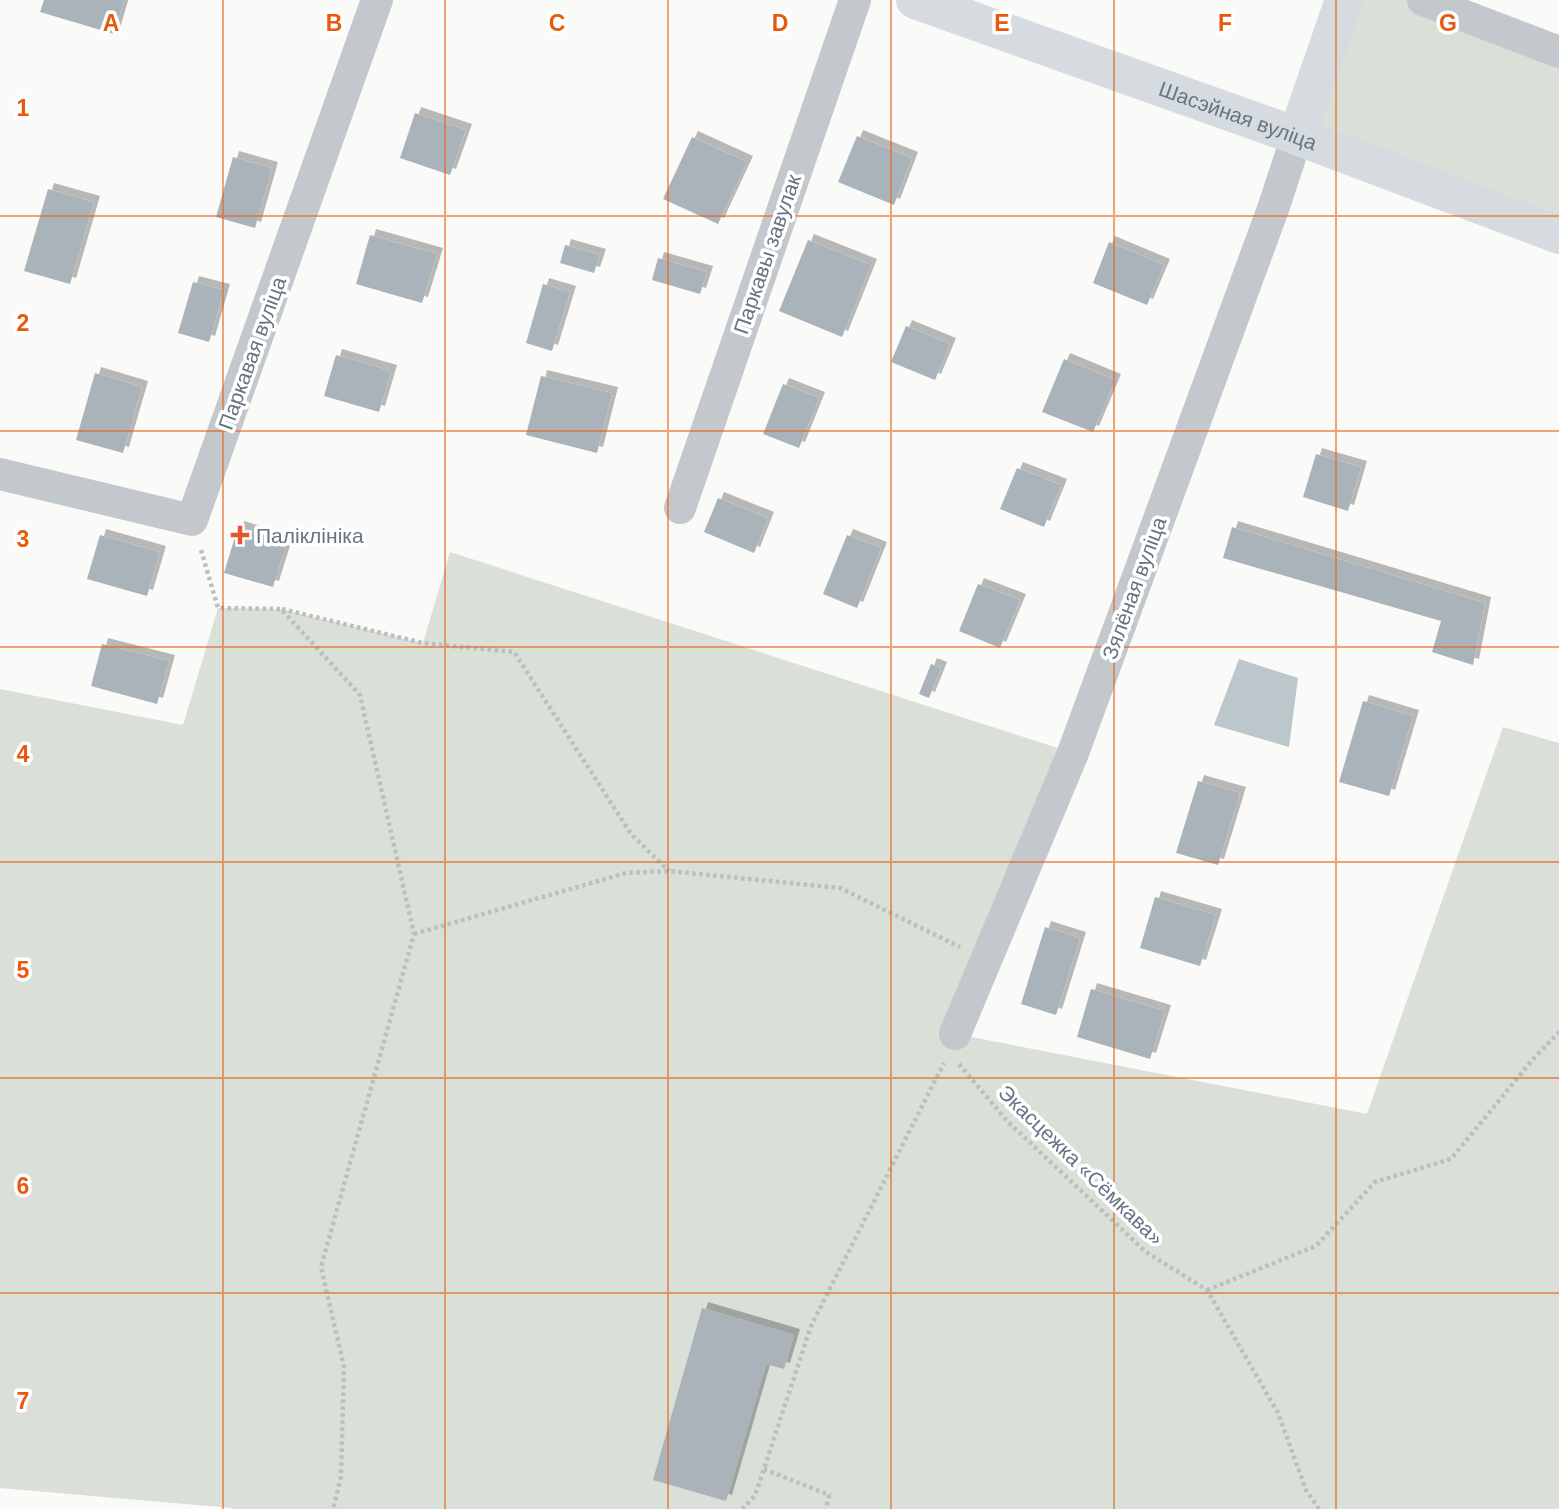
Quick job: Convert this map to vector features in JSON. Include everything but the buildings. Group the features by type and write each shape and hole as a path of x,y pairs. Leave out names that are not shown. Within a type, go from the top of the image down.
{"main road":[{"name":"Шасэйная вуліца","path":"915,0 1297,136 1559,234"},
{"path":"1297,136 1344,0"}],"street":[{"name":"Паркавая вуліца","path":"192,520 377,0"},
{"name":"Паркавы завулак","path":"680,508 855,0"},
{"path":"1423,0 1559,52"},
{"name":"Зялёная вуліца","path":"953,1043 1073,753 1273,209 1297,136"},
{"path":"0,474 192,520"}],"path":[{"path":"192,520 218,608 281,609 423,643 514,652 631,834 669,871"},
{"path":"281,609 360,695 414,934 321,1267 344,1367 341,1477 332,1509"},
{"path":"414,934 626,873 669,871 840,888 986,960"},
{"path":"1207,1290 1316,1246 1375,1182 1451,1159 1534,1058 1559,1032"},
{"path":"741,1509 755,1496 811,1326 953,1043"},
{"name":"Экасцежка «Сёмкава»","path":"953,1043 1007,1122 1146,1252 1207,1290 1278,1413 1306,1490 1319,1509"},
{"path":"764,1469 829,1495 826,1509"}],"shaded area":[{"path":"1344,0 1423,0 1559,52 1559,232 1297,136"},
{"path":"450,552 1073,753 956,1034 1367,1114 1503,727 1559,743 1559,1509 232,1509 0,1488 0,689 183,725 218,608 281,609 423,643"},
{"path":"1239,659 1298,678 1289,747 1214,725"}],"place":[{"name":"Паліклініка","path":"240,535"}]}
